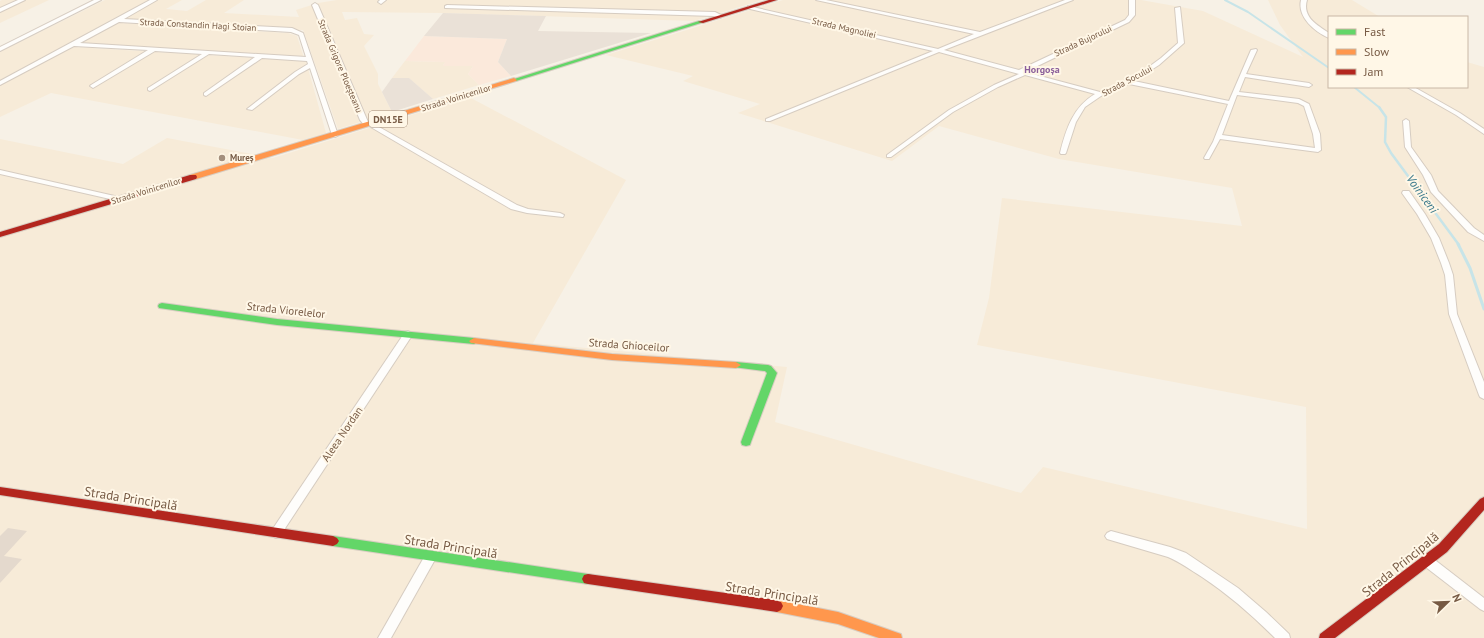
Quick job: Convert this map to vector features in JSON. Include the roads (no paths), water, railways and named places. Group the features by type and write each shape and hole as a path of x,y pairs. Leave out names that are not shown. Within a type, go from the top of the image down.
{"street":[{"path":"0,10 22,0"},
{"path":"0,49 98,0"},
{"path":"0,83 154,0"},
{"name":"Strada Voinicenilor","path":"0,235 368,125 774,0"},
{"path":"819,0 980,34"},
{"path":"768,120 937,50 1070,0"},
{"name":"Strada Bujorului","path":"889,156 951,111 1022,72 1127,21 1132,15 1132,0"},
{"path":"1304,0 1302,8 1307,19 1328,35"},
{"name":"Strada Grigore Ploeșteanu","path":"315,5 363,120 368,125"},
{"path":"447,7 715,14 720,16"},
{"name":"Strada Magnoliei","path":"750,7 937,50 1102,94"},
{"name":"Strada Socului","path":"1063,153 1070,128 1084,105 1102,94 1129,82 1169,56 1181,43 1178,8"},
{"name":"Strada Constandin Hagi Stoian","path":"118,20 292,30 301,34 335,135"},
{"path":"73,44 260,56 310,62"},
{"path":"93,86 154,49"},
{"path":"1207,158 1218,137 1254,50"},
{"path":"150,89 207,53"},
{"path":"206,94 260,56"},
{"path":"250,109 310,62"},
{"path":"1243,75 1309,85"},
{"path":"1129,82 1231,103"},
{"path":"1412,88 1458,114 1484,132"},
{"path":"1218,137 1318,150 1319,147 1317,138 1307,105 1305,103 1235,93"},
{"path":"1406,121 1408,147 1427,175 1435,192 1471,230 1484,239"},
{"path":"368,125 514,207 527,211 560,215"},
{"path":"0,172 119,199"},
{"path":"1406,193 1421,214 1435,238 1445,263 1449,275 1453,314 1484,395"},
{"name":"Strada Viorelelor","path":"162,306 277,322 408,334"},
{"name":"Strada Ghioceilor","path":"408,334 612,357 711,362 768,368 772,373 746,442"},
{"name":"Aleea Nordan","path":"276,533 408,334"},
{"name":"Strada Principală","path":"0,491 431,556 794,608 838,618 896,638"},
{"name":"Strada Principală","path":"1325,638 1443,548 1480,509 1484,502"},
{"path":"1111,536 1170,552 1182,557 1234,592 1262,616 1284,638"},
{"path":"384,638 431,556"},
{"path":"1427,561 1484,605"}],"waterway":[{"name":"Voiniceni","path":"1225,0 1248,12 1328,67"},
{"name":"Voiniceni","path":"1355,88 1379,107"},
{"name":"Voiniceni","path":"1379,107 1386,117 1385,142 1391,153 1459,245"},
{"name":"Voiniceni","path":"1458,244 1470,268 1484,309"}],"place":[{"name":"Mureș","path":"222,158"}],"district":[{"name":"Horgoșa","path":"1042,69"}]}
